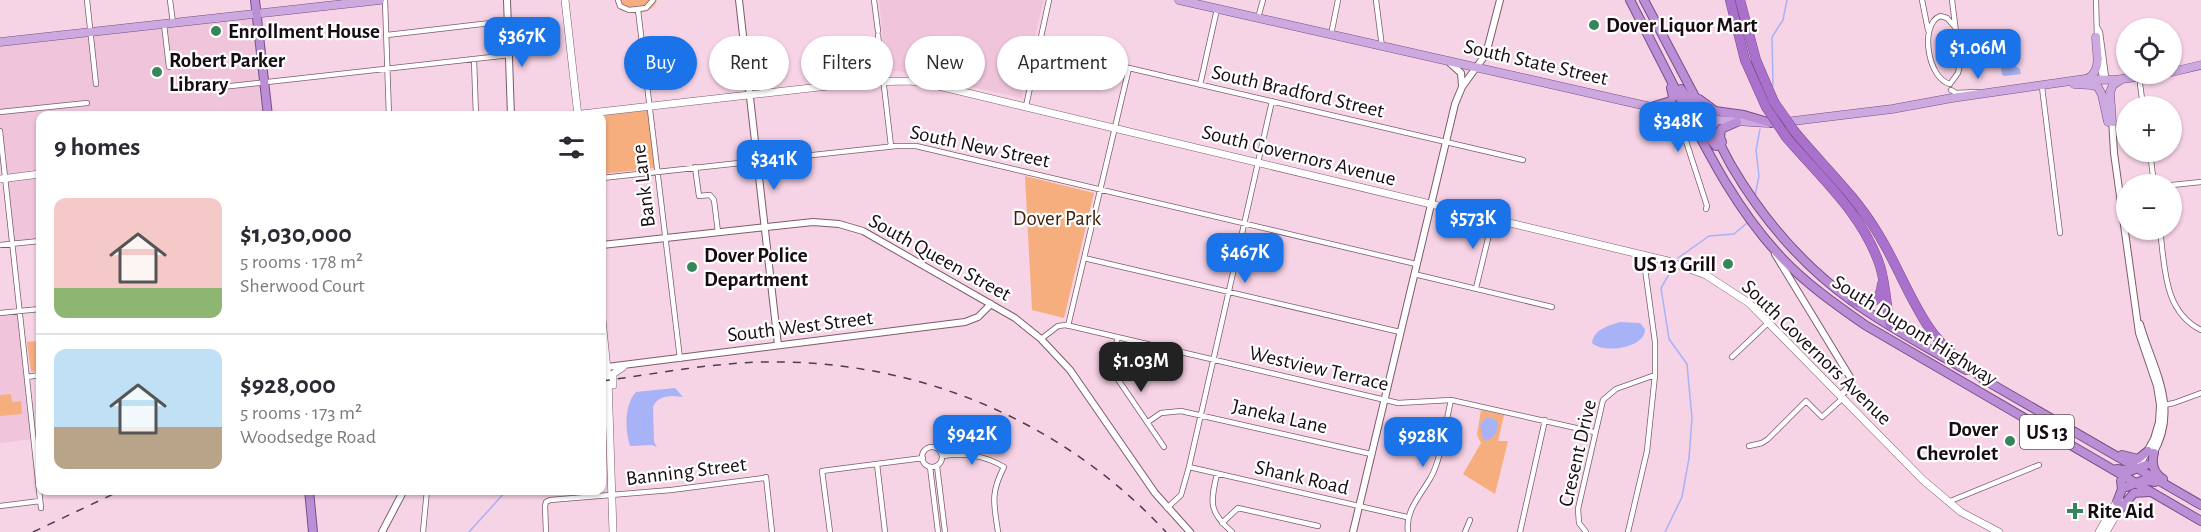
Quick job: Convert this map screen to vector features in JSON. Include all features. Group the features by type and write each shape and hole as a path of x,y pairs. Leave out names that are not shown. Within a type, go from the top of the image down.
{"highway":[{"path":"255,0 267,111"},
{"path":"1630,0 1680,89 1690,103 1706,118"},
{"name":"South Dupont Highway","path":"1630,0 1702,141 1739,205 1766,241 1814,288 1865,326 1893,343 2087,455 2131,483 2201,521"},
{"name":"South Dupont Highway","path":"1644,0 1746,190 1767,220 1796,252 1852,301 1890,325 2109,452 2142,468 2201,505"},
{"path":"1730,0 1745,60 1770,104 1790,134 1860,224 1874,251 1882,273 1893,343"},
{"path":"1740,0 1755,60 1770,104"},
{"path":"1652,107 1670,102 1673,97 1657,55"},
{"path":"1691,90 1704,104 1715,111 1744,115 1771,123"},
{"path":"1662,109 1684,123 1702,141"},
{"path":"1688,114 1731,165"},
{"path":"1737,122 1724,127 1720,131 1720,137 1746,190"},
{"path":"1790,134 1870,220 1918,310 1935,336 1948,350 1988,382"},
{"path":"1852,301 1863,305 1875,302 1881,291 1882,273"},
{"path":"2109,452 2135,459 2151,452 2153,467 2160,477 2201,505"},
{"path":"2087,455 2099,458 2122,471 2142,468"},
{"path":"2103,465 2121,481 2119,505"},
{"path":"2131,483 2152,481 2201,505"},
{"path":"2119,505 2135,492 2153,493"},
{"path":"309,495 313,532"}],"main road":[{"path":"0,42 380,0"},
{"path":"565,0 578,111"},
{"name":"South State Street","path":"1179,0 1652,107 1737,122 1771,123 1892,109 1951,90 1998,92 2116,77"},
{"path":"2085,80 2094,74 2098,67 2096,37"},
{"path":"2182,67 2199,66"},
{"path":"2182,70 2199,66"},
{"name":"South State Street","path":"2105,78 2116,76"},
{"name":"South Governors Avenue","path":"893,81 926,83 1115,127 1643,254 1706,275 1729,288 1753,306 1913,471 1948,502 1994,531"},
{"path":"2064,83 2098,87 2110,122"},
{"path":"2110,122 2110,92 2116,83"},
{"name":"South Governors Avenue","path":"606,111 801,90"},
{"path":"3,179 36,175"},
{"path":"606,359 613,532"},
{"path":"609,421 613,375 616,370 623,367"},
{"path":"2106,532 2131,483 2142,468"},
{"path":"2099,532 2119,505"}],"street":[{"path":"87,0 96,84"},
{"path":"169,67 170,0"},
{"path":"385,0 389,111"},
{"path":"507,0 511,111"},
{"path":"618,0 622,8 629,10 648,7 653,0"},
{"path":"740,0 778,345"},
{"path":"874,0 878,36"},
{"path":"1041,36 1049,0"},
{"path":"1258,18 1263,0"},
{"path":"1331,36 1338,0"},
{"path":"1376,0 1382,47"},
{"path":"1353,532 1456,98 1486,54 1500,0"},
{"path":"1922,0 1934,70 1951,90 1960,68 1952,2"},
{"path":"2096,0 2096,37 2105,78"},
{"path":"1928,31 1933,20 1951,13 1952,2"},
{"path":"1200,85 1217,9"},
{"name":"Bank Lane","path":"638,10 680,359"},
{"path":"1943,16 1955,27"},
{"path":"387,35 508,21"},
{"path":"2097,27 2100,32 2114,153 2119,174"},
{"path":"213,88 510,55"},
{"path":"474,60 476,111"},
{"path":"1447,61 1461,73 1462,88"},
{"path":"1041,339 1058,326 1068,326 1129,68"},
{"name":"South Bradford Street","path":"1129,68 1523,160"},
{"path":"2140,84 2142,96"},
{"path":"2042,87 2060,233"},
{"path":"885,90 891,146"},
{"path":"1026,106 1030,90"},
{"path":"1167,508 1181,495 1189,467 1272,101"},
{"path":"0,112 87,103"},
{"path":"1652,107 1666,126 1685,138 1707,206 1706,209"},
{"path":"0,131 3,179 36,462"},
{"name":"South New Street","path":"606,178 891,146 916,146 1416,264"},
{"path":"695,167 699,196 710,195 714,200 718,232"},
{"path":"2182,184 2201,182"},
{"path":"1476,288 1492,218"},
{"name":"South Queen Street","path":"606,244 813,222 853,227 884,242 1015,318 1041,339 1070,370 1142,476 1167,508 1190,532"},
{"path":"2128,240 2140,341 2162,405 2151,452 2142,468"},
{"path":"2161,240 2172,301 2184,318 2201,330"},
{"path":"0,245 36,241"},
{"path":"1749,446 1768,439 1806,401 1822,417 1842,396 1852,381 1766,241"},
{"path":"1628,532 1647,451 1655,375 1655,342 1643,254"},
{"path":"1084,258 1400,332"},
{"path":"1414,274 1552,307"},
{"path":"1801,296 1804,286 1814,288"},
{"name":"South West Street","path":"607,368 965,322 978,317 991,304"},
{"path":"0,313 36,309"},
{"path":"1732,357 1769,322"},
{"name":"Westview Terrace","path":"1068,326 1384,400 1411,404 1451,400 1594,432"},
{"path":"1118,338 1112,360 1117,378 1164,447"},
{"name":"Cresent Drive","path":"1586,532 1579,523 1578,509 1603,400 1611,392 1655,375"},
{"path":"27,377 36,376"},
{"path":"2162,405 2201,393"},
{"path":"1408,532 1407,517 1433,475 1451,400"},
{"name":"Janeka Lane","path":"1148,422 1161,413 1174,410 1371,454"},
{"path":"1520,532 1545,420"},
{"path":"937,466 926,464 923,458 926,450 938,449 942,456 937,466 945,532"},
{"path":"942,456 974,455 1004,467 993,496 998,532"},
{"path":"830,532 822,471 923,458"},
{"path":"877,464 885,532"},
{"path":"1948,502 2039,465"},
{"path":"930,466 938,532"},
{"name":"Shank Road","path":"1189,467 1407,517"},
{"path":"1217,474 1212,503 1213,511 1232,532"},
{"name":"Banning Street","path":"546,532 546,502 550,500 612,496 765,477 772,532"},
{"path":"39,495 41,508"},
{"path":"382,532 401,495"},
{"path":"423,532 427,495"},
{"path":"0,506 40,501"},
{"path":"1222,523 1238,508 1318,526"},
{"path":"1465,532 1470,520"}],"shaded area":[{"path":"879,0 1044,0 1035,36 997,36 997,90 1023,90 1022,98 985,90 985,36 905,36 905,72 893,71 893,36 883,36"},
{"path":"257,13 268,111 36,111 36,241 12,244 0,133 0,42"},
{"path":"22,311 34,439 0,443 0,313"}],"green space":[{"path":"615,0 657,0 651,9 641,13 629,13 619,9"},
{"path":"648,110 655,168 606,174 606,115"},
{"name":"Dover Park","path":"1025,176 1094,193 1064,318 1032,310"},
{"path":"36,341 36,371 31,372 27,342"},
{"path":"11,394 12,402 21,401 22,414 0,416 0,395"},
{"path":"1481,410 1504,415 1498,441 1508,441 1495,494 1463,474 1481,443 1477,435"}],"water":[{"path":"2000,50 2010,62 2020,69 2021,74 2002,75 1998,52"},
{"path":"1620,322 1640,323 1645,329 1643,336 1632,345 1623,347 1605,348 1592,343 1599,331"},
{"path":"675,388 683,397 662,398 653,407 654,442 657,447 652,445 630,446 627,418 632,397 636,392"},
{"path":"1486,418 1492,418 1498,422 1495,433 1487,441 1483,439 1480,425"}],"waterway":[{"path":"1773,86 1772,37 1783,20 1787,0"},
{"path":"1755,196 1759,176 1756,150 1760,129"},
{"path":"1678,258 1709,236 1734,234 1747,223"},
{"path":"1665,532 1682,497 1689,458 1692,418 1687,364 1669,339 1661,288 1672,269"},
{"path":"469,532 502,495"}],"railway":[{"path":"606,380 703,367 764,362 821,364 876,372 931,385 983,404 1033,428 1081,458 1125,492 1166,532"},
{"path":"33,532 111,495"}],"place":[{"name":"Dover Liquor Mart","path":"1594,25"},
{"name":"Enrollment House","path":"216,31"},
{"name":"Robert Parker Library","path":"157,72"},
{"name":"US 13 Grill","path":"1728,264"},
{"name":"Dover Police Department","path":"692,267"},
{"name":"Dover Chevrolet","path":"2010,441"},
{"name":"Rite Aid","path":"2075,511"}]}
